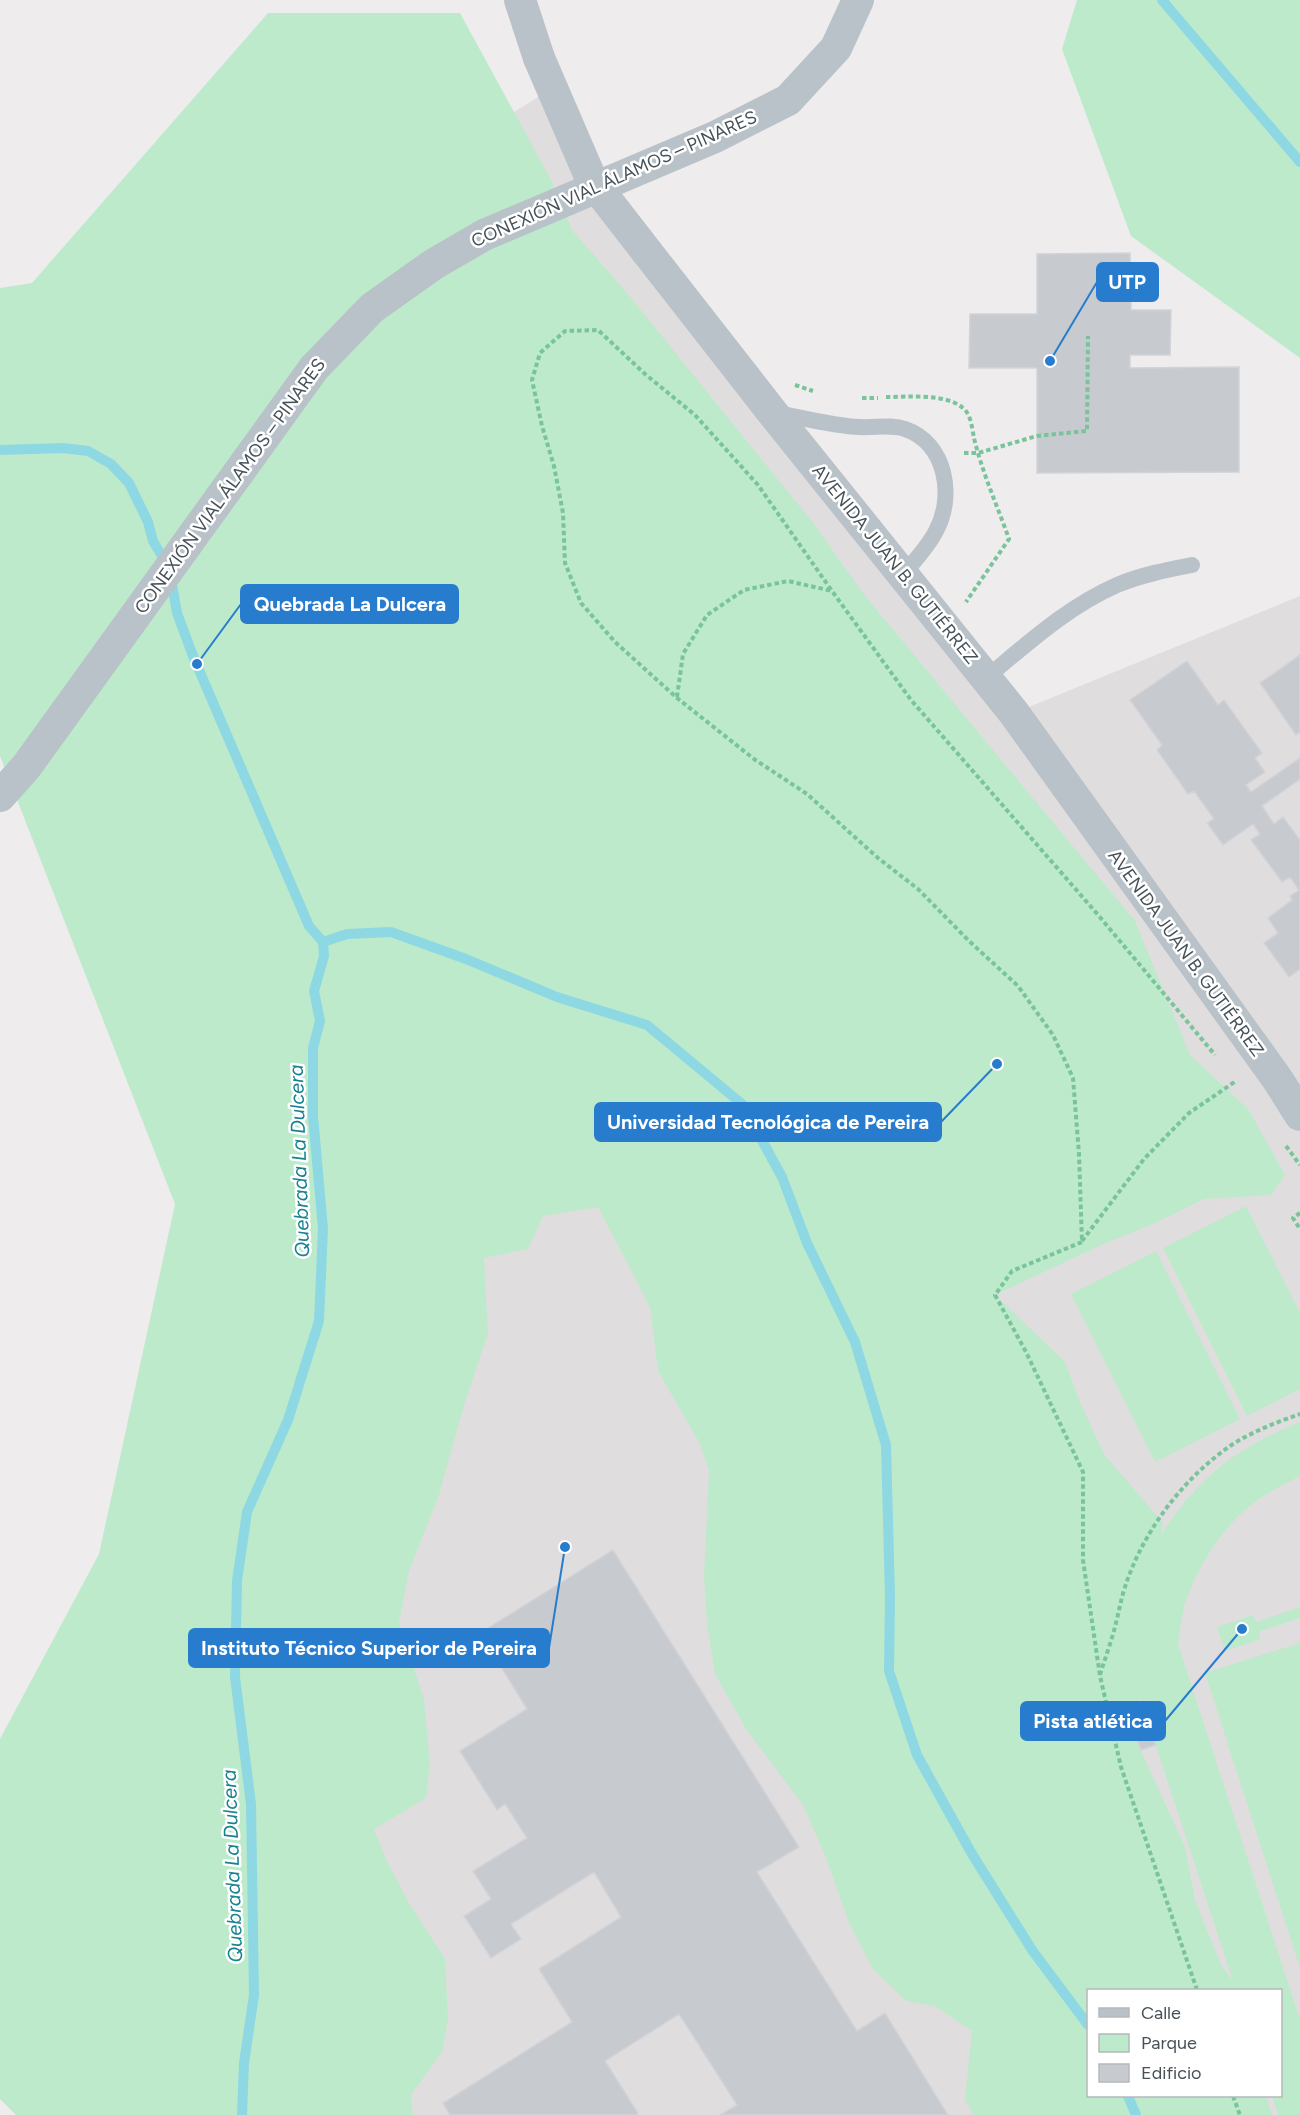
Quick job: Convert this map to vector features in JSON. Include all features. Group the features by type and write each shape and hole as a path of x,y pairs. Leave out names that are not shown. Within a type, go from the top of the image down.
{"street":[{"name":"AVENIDA JUAN B. GUTIÉRREZ","path":"520,0 539,58 592,181 772,412 1028,733 1271,1070 1300,1115"},
{"name":"CONEXIÓN VIAL ÁLAMOS – PINARES","path":"0,796 26,767 314,368 372,308 434,264 484,235 715,137 788,100 836,48 858,0"}],"lane":[{"path":"772,412 858,427 902,428 926,440 936,453 945,484 943,514 936,531 903,575"},
{"path":"986,678 1054,622 1082,603 1116,586 1149,574 1192,565"}],"path":[{"path":"1082,1242 1079,1154 1073,1078 1053,1035 1018,986 969,941 918,889 878,858 807,794 754,759 677,698 615,642 581,603 565,563 563,513 554,466 532,380 540,353 565,331 598,330 645,374 695,415 758,485 911,700 1099,916 1215,1055"},
{"path":"936,453 978,453 1037,436 1087,431 1088,336"},
{"path":"794,384 822,395"},
{"path":"858,398 921,396 947,400 963,408 969,417 978,453 1010,538 947,630"},
{"path":"677,698 683,654 707,615 744,590 789,581 832,591"},
{"path":"1230,1072 1243,1090"},
{"path":"1197,1989 1121,1767 1100,1676 1083,1560 1083,1472 1026,1352 995,1295 1011,1271 1082,1242 1144,1158 1189,1113 1236,1081"},
{"path":"1284,1145 1300,1165"},
{"path":"1300,1213 1293,1218 1300,1229"},
{"path":"1100,1676 1125,1587 1138,1556 1154,1526 1177,1495 1198,1471 1233,1444 1261,1429 1300,1414"},
{"path":"1233,2097 1240,2115"}],"shaded area":[{"path":"556,86 593,186 1014,713 1300,596 1300,2115 242,2115 474,137"}],"green space":[{"path":"1077,0 1300,0 1300,358 1131,236 1062,49"},
{"path":"268,13 460,13 551,180 572,230 627,293 814,524 865,596 1135,921 1190,1055 1248,1109 1285,1175 1271,1195 1204,1199 995,1295 1065,1362 1079,1400 1104,1454 1163,1523 1161,1535 1190,1496 1221,1466 1257,1442 1300,1422 1300,1476 1271,1491 1253,1504 1239,1516 1216,1543 1190,1590 1183,1612 1178,1644 1300,2020 1300,2115 1278,2115 1272,2097 1282,2097 1282,1989 1087,1989 1087,2097 1266,2097 1272,2115 974,2115 965,2100 972,2031 935,2006 906,2001 873,1969 849,1923 825,1855 803,1805 746,1729 715,1674 707,1625 704,1575 709,1470 699,1442 658,1371 650,1307 598,1207 543,1216 528,1249 484,1258 488,1333 464,1405 439,1495 409,1571 399,1623 424,1699 430,1765 426,1798 374,1829 387,1861 409,1903 445,1959 448,2020 442,2052 411,2095 413,2115 16,2115 0,2099 0,1739 99,1554 175,1204 0,756 0,288 32,283","holes":["1140,1697 1233,1981 1220,1963 1195,1900 1185,1847 1135,1738"]},
{"path":"1246,1206 1300,1313 1300,1389 1247,1416 1163,1248"},
{"path":"1156,1251 1240,1419 1155,1462 1071,1294"},
{"path":"1300,1607 1300,1618 1259,1632 1261,1639 1225,1651 1217,1627 1253,1615 1256,1622"},
{"path":"1300,1643 1300,1968 1205,1673"}],"building":[{"path":"1130,253 1131,310 1171,310 1170,355 1130,355 1130,368 1239,367 1239,472 1037,473 1037,368 969,368 970,314 1037,314 1037,254"},
{"path":"1300,655 1300,732 1296,735 1260,683"},
{"path":"1300,655 1300,732 1296,735 1260,683"},
{"path":"1187,661 1218,705 1224,700 1262,753 1255,758 1265,772 1246,785 1251,792 1300,758 1300,779 1262,806 1274,824 1283,817 1300,840 1300,969 1289,977 1264,943 1278,933 1268,918 1292,900 1290,896 1299,890 1290,877 1282,882 1251,840 1260,834 1253,824 1223,845 1207,823 1214,819 1194,791 1188,794 1157,750 1162,745 1130,700"},
{"path":"1187,661 1218,705 1224,700 1262,753 1255,758 1265,772 1246,785 1251,792 1300,758 1300,779 1262,806 1274,824 1283,817 1300,840 1300,969 1289,977 1264,943 1278,933 1268,918 1292,900 1290,896 1299,890 1290,877 1282,882 1251,840 1260,834 1253,824 1223,845 1207,823 1214,819 1194,791 1188,794 1157,750 1162,745 1130,700"},
{"path":"613,1550 799,1847 757,1872 857,2031 885,2013 948,2115 720,2115 737,2105 679,2014 605,2061 638,2113 636,2115 450,2115 443,2103 572,2022 539,1969 621,1917 594,1872 511,1924 521,1939 491,1958 464,1916 491,1899 473,1871 527,1838 505,1804 497,1810 460,1751 527,1709 480,1633"},
{"path":"1148,1723 1156,1745 1141,1750 1133,1728"}],"waterway":[{"path":"1162,0 1300,162"},
{"name":"Quebrada La Dulcera","path":"0,450 63,448 88,451 111,464 129,483 148,522 153,541 169,568 177,613 193,656 309,926 323,942 324,956 314,991 320,1021 313,1048 313,1116 323,1229 319,1321 288,1420 247,1512 237,1581 235,1677 251,1804 254,1995 244,2063 242,2115"},
{"path":"323,942 347,934 391,932 466,959 557,997 647,1025 742,1104 782,1177 807,1243 855,1342 886,1445 890,1597 889,1671 917,1755 972,1854 1032,1950 1087,2024"},
{"path":"1128,2097 1136,2115"}],"place":[{"name":"UTP","path":"1050,361"},
{"name":"Quebrada La Dulcera","path":"197,664"},
{"name":"Universidad Tecnológica de Pereira","path":"997,1064"},
{"name":"Instituto Técnico Superior de Pereira","path":"565,1547"},
{"name":"Pista atlética","path":"1242,1629"}]}
